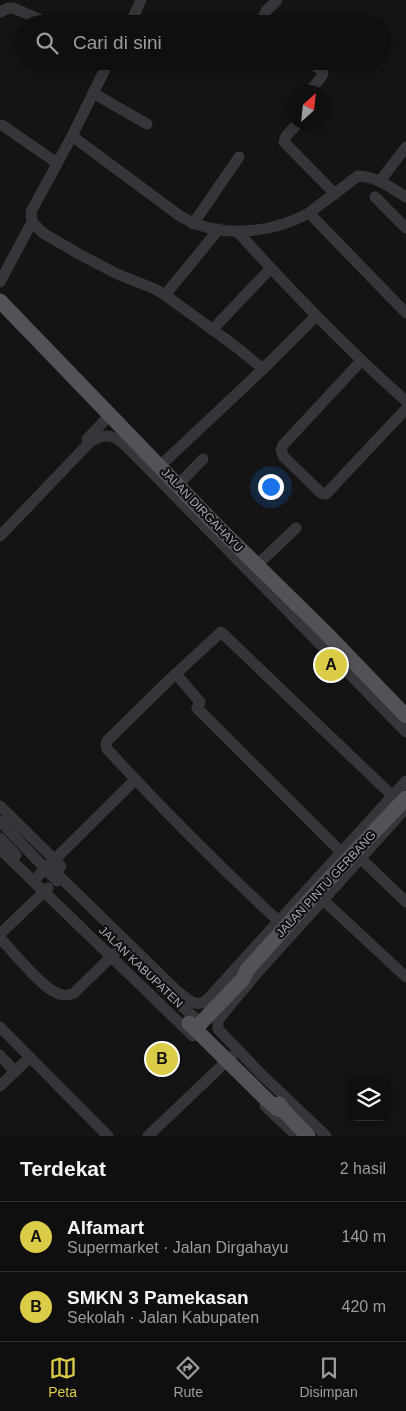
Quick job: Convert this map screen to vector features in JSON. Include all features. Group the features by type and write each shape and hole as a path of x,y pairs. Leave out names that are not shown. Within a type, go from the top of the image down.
{"main road":[{"name":"JALAN DIRGAHAYU","path":"0,301 256,566 406,716"},
{"name":"JALAN PINTU GERBANG","path":"195,1024 214,1005 238,974 247,970 282,924 320,896 351,856 401,802"},
{"name":"JALAN KABUPATEN","path":"195,1024 227,1060 279,1104 308,1136"}],"street":[{"path":"135,15 141,0"},
{"path":"264,15 277,0"},
{"path":"0,12 13,8 30,15"},
{"path":"0,282 32,222 31,212 104,70"},
{"path":"314,85 322,76 323,73 321,70"},
{"path":"93,93 147,124"},
{"path":"2,125 58,162"},
{"path":"292,130 286,136 284,142 335,194"},
{"path":"72,136 180,216 193,224 219,229 238,231 286,224 308,213 335,194 354,177 358,176 380,181 406,197"},
{"path":"380,181 406,147"},
{"path":"193,224 239,157"},
{"path":"375,198 406,228"},
{"path":"308,213 406,314"},
{"path":"32,222 43,232 79,254 166,295 263,369"},
{"path":"166,295 219,229"},
{"path":"238,231 316,316 361,361 406,401"},
{"path":"212,330 271,268"},
{"path":"160,466 316,316"},
{"path":"361,361 283,445 281,450 284,457 321,493 326,494 406,409"},
{"path":"0,528 110,415"},
{"path":"0,536 90,442 104,435 116,437 406,732"},
{"path":"178,485 203,459"},
{"path":"256,566 296,528"},
{"path":"282,924 225,872 135,780 107,750 107,741 222,632 401,802 406,782"},
{"path":"176,674 200,702 197,708 351,856 406,902"},
{"path":"42,872 135,780"},
{"path":"0,806 61,866 55,872 177,991 190,1002 197,1004 206,1001 351,856"},
{"name":"JALAN KABUPATEN","path":"0,820 42,872 50,886 113,956 195,1024"},
{"name":"JALAN KABUPATEN","path":"0,838 42,872"},
{"path":"0,850 50,886 0,934"},
{"name":"JALAN KABUPATEN","path":"50,886 102,930 195,1024"},
{"path":"326,1136 260,1073 218,1029 216,1025 218,1020 320,896 406,977"},
{"path":"0,938 49,989 61,995 68,996 74,993 113,956 227,1060 297,1136"},
{"path":"0,1027 108,1136"},
{"path":"0,1055 14,1071"},
{"path":"0,1086 30,1057"},
{"path":"148,1136 227,1060"}],"place":[{"name":"Alfamart","path":"331,665"},
{"name":"SMKN 3 Pamekasan","path":"162,1059"}]}
